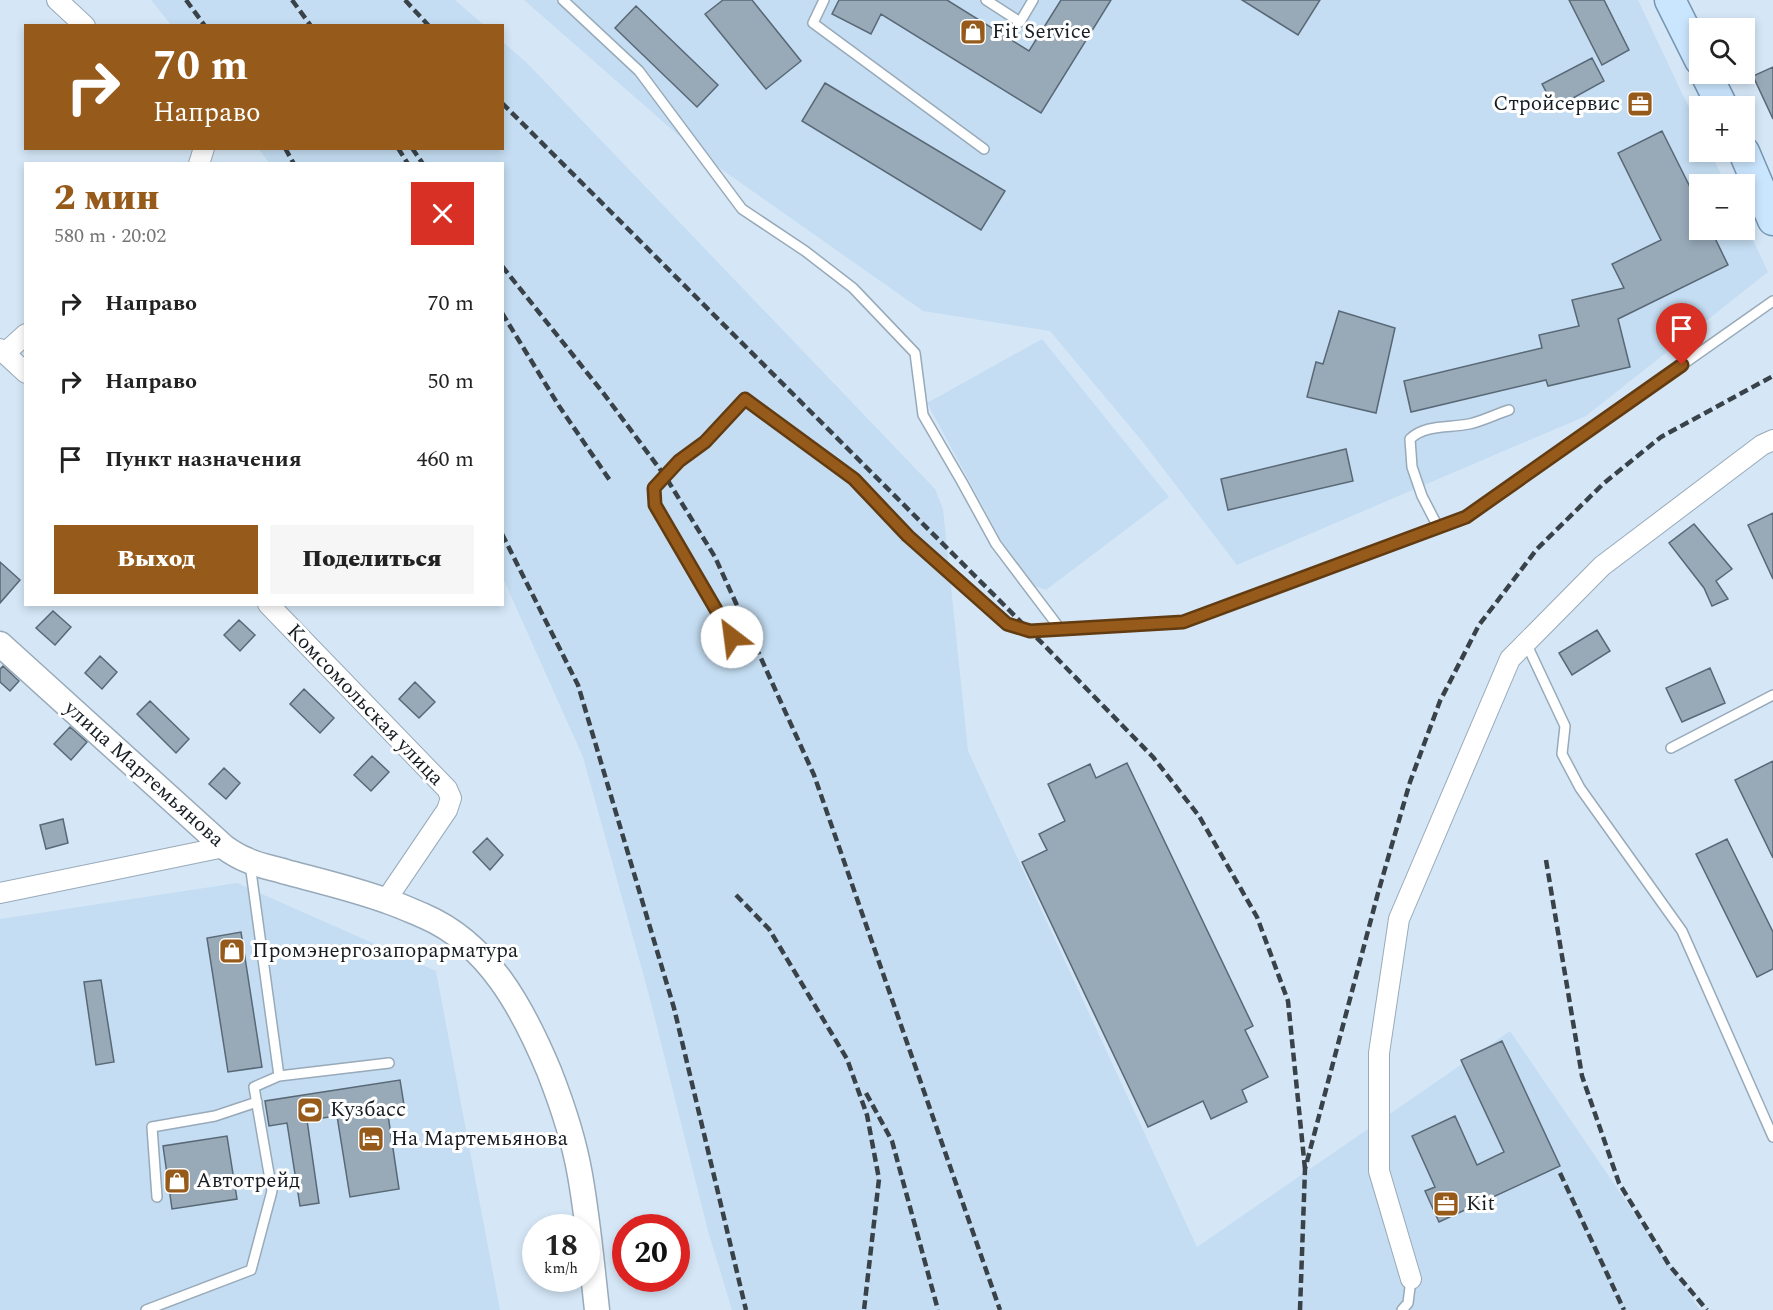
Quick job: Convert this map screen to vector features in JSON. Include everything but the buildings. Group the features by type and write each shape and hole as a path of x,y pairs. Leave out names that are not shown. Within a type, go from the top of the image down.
{"main road":[{"path":"1670,0 1689,38"},
{"path":"1748,162 1773,220"}],"street":[{"path":"57,0 83,24"},
{"path":"24,335 2,351 24,371"},
{"path":"1411,1279 1379,1171 1378,1053 1399,919 1510,659 1602,566 1762,445 1773,440"},
{"name":"Комсомольская улица","path":"270,606 447,789 451,798 447,810 386,900"},
{"name":"улица Мартемьянова","path":"0,644 224,847 249,861 386,900 427,917 462,938 491,968 520,1010 539,1047 569,1127 587,1216 597,1310"},
{"path":"0,893 224,847"}],"lane":[{"path":"563,0 639,71 742,209 805,251 854,288 915,353 923,415 996,544 1062,630"},
{"path":"824,0 813,23 984,149"},
{"path":"986,0 1020,22 1033,0"},
{"path":"732,637 655,505 654,488 679,461 705,442 745,399 854,479 908,536 1007,624 1030,631 1183,622 1466,517 1773,301"},
{"path":"1438,527 1422,496 1412,467 1410,439 1426,430 1470,424 1509,410"},
{"path":"1526,643 1565,726 1562,754 1580,788 1682,931 1773,1137"},
{"path":"1671,748 1773,695"},
{"path":"249,861 279,1076"},
{"path":"146,1310 251,1270 272,1191 254,1087 279,1076 389,1063"},
{"path":"157,1197 152,1127 215,1116 257,1102"},
{"path":"1402,1310 1408,1302 1411,1279"}],"shaded area":[{"path":"151,0 455,0 483,24 170,24"},
{"path":"524,0 1638,0 1689,108 1689,162 1715,162 1721,174 1689,174 1689,240 1753,240 1768,272 1586,416 1237,565 1142,441 1050,331 923,311 701,155"},
{"path":"504,43 527,63 935,489 943,509 968,751 1197,1247 1510,1031 1700,1310 732,1310 708,1231 649,995 583,757 504,580 504,162 268,162 260,150 504,150"},
{"path":"1042,339 1169,497 1046,590 1024,582 927,403"},
{"path":"237,883 436,971 500,1310 0,1310 0,919"}],"railway":[{"path":"186,0 204,24"},
{"path":"292,0 310,24"},
{"path":"405,0 427,24"},
{"path":"504,105 1044,645 1153,757 1199,816 1257,917 1288,1001 1305,1169"},
{"path":"286,150 293,162"},
{"path":"399,150 407,162"},
{"path":"413,150 422,162"},
{"path":"504,269 604,394 665,476 715,557 814,775 1000,1310"},
{"path":"504,316 559,406 611,482"},
{"path":"1300,1310 1305,1169 1378,893 1410,782 1440,701 1479,625 1537,549 1604,483 1661,437 1773,376"},
{"path":"504,538 578,685 674,1008 746,1310"},
{"path":"1546,860 1582,1076 1619,1183 1669,1265 1707,1310"},
{"path":"736,895 769,929 847,1059 867,1115 879,1179 864,1310"},
{"path":"866,1093 892,1141 938,1310"},
{"path":"1560,1173 1624,1310"}],"place":[{"name":"Fit Service","path":"973,32"},
{"name":"Стройсервис","path":"1640,104"},
{"name":"Промэнергозапорарматура","path":"232,951"},
{"name":"Кузбасс","path":"310,1110"},
{"name":"На Мартемьянова","path":"371,1139"},
{"name":"Автотрейд","path":"177,1181"},
{"name":"Kit","path":"1446,1204"}],"route":[{"path":"732,637 655,505 654,488 679,461 705,442 745,399 854,479 908,536 1007,624 1030,631 1062,630 1183,622 1466,517 1682,365"}]}
